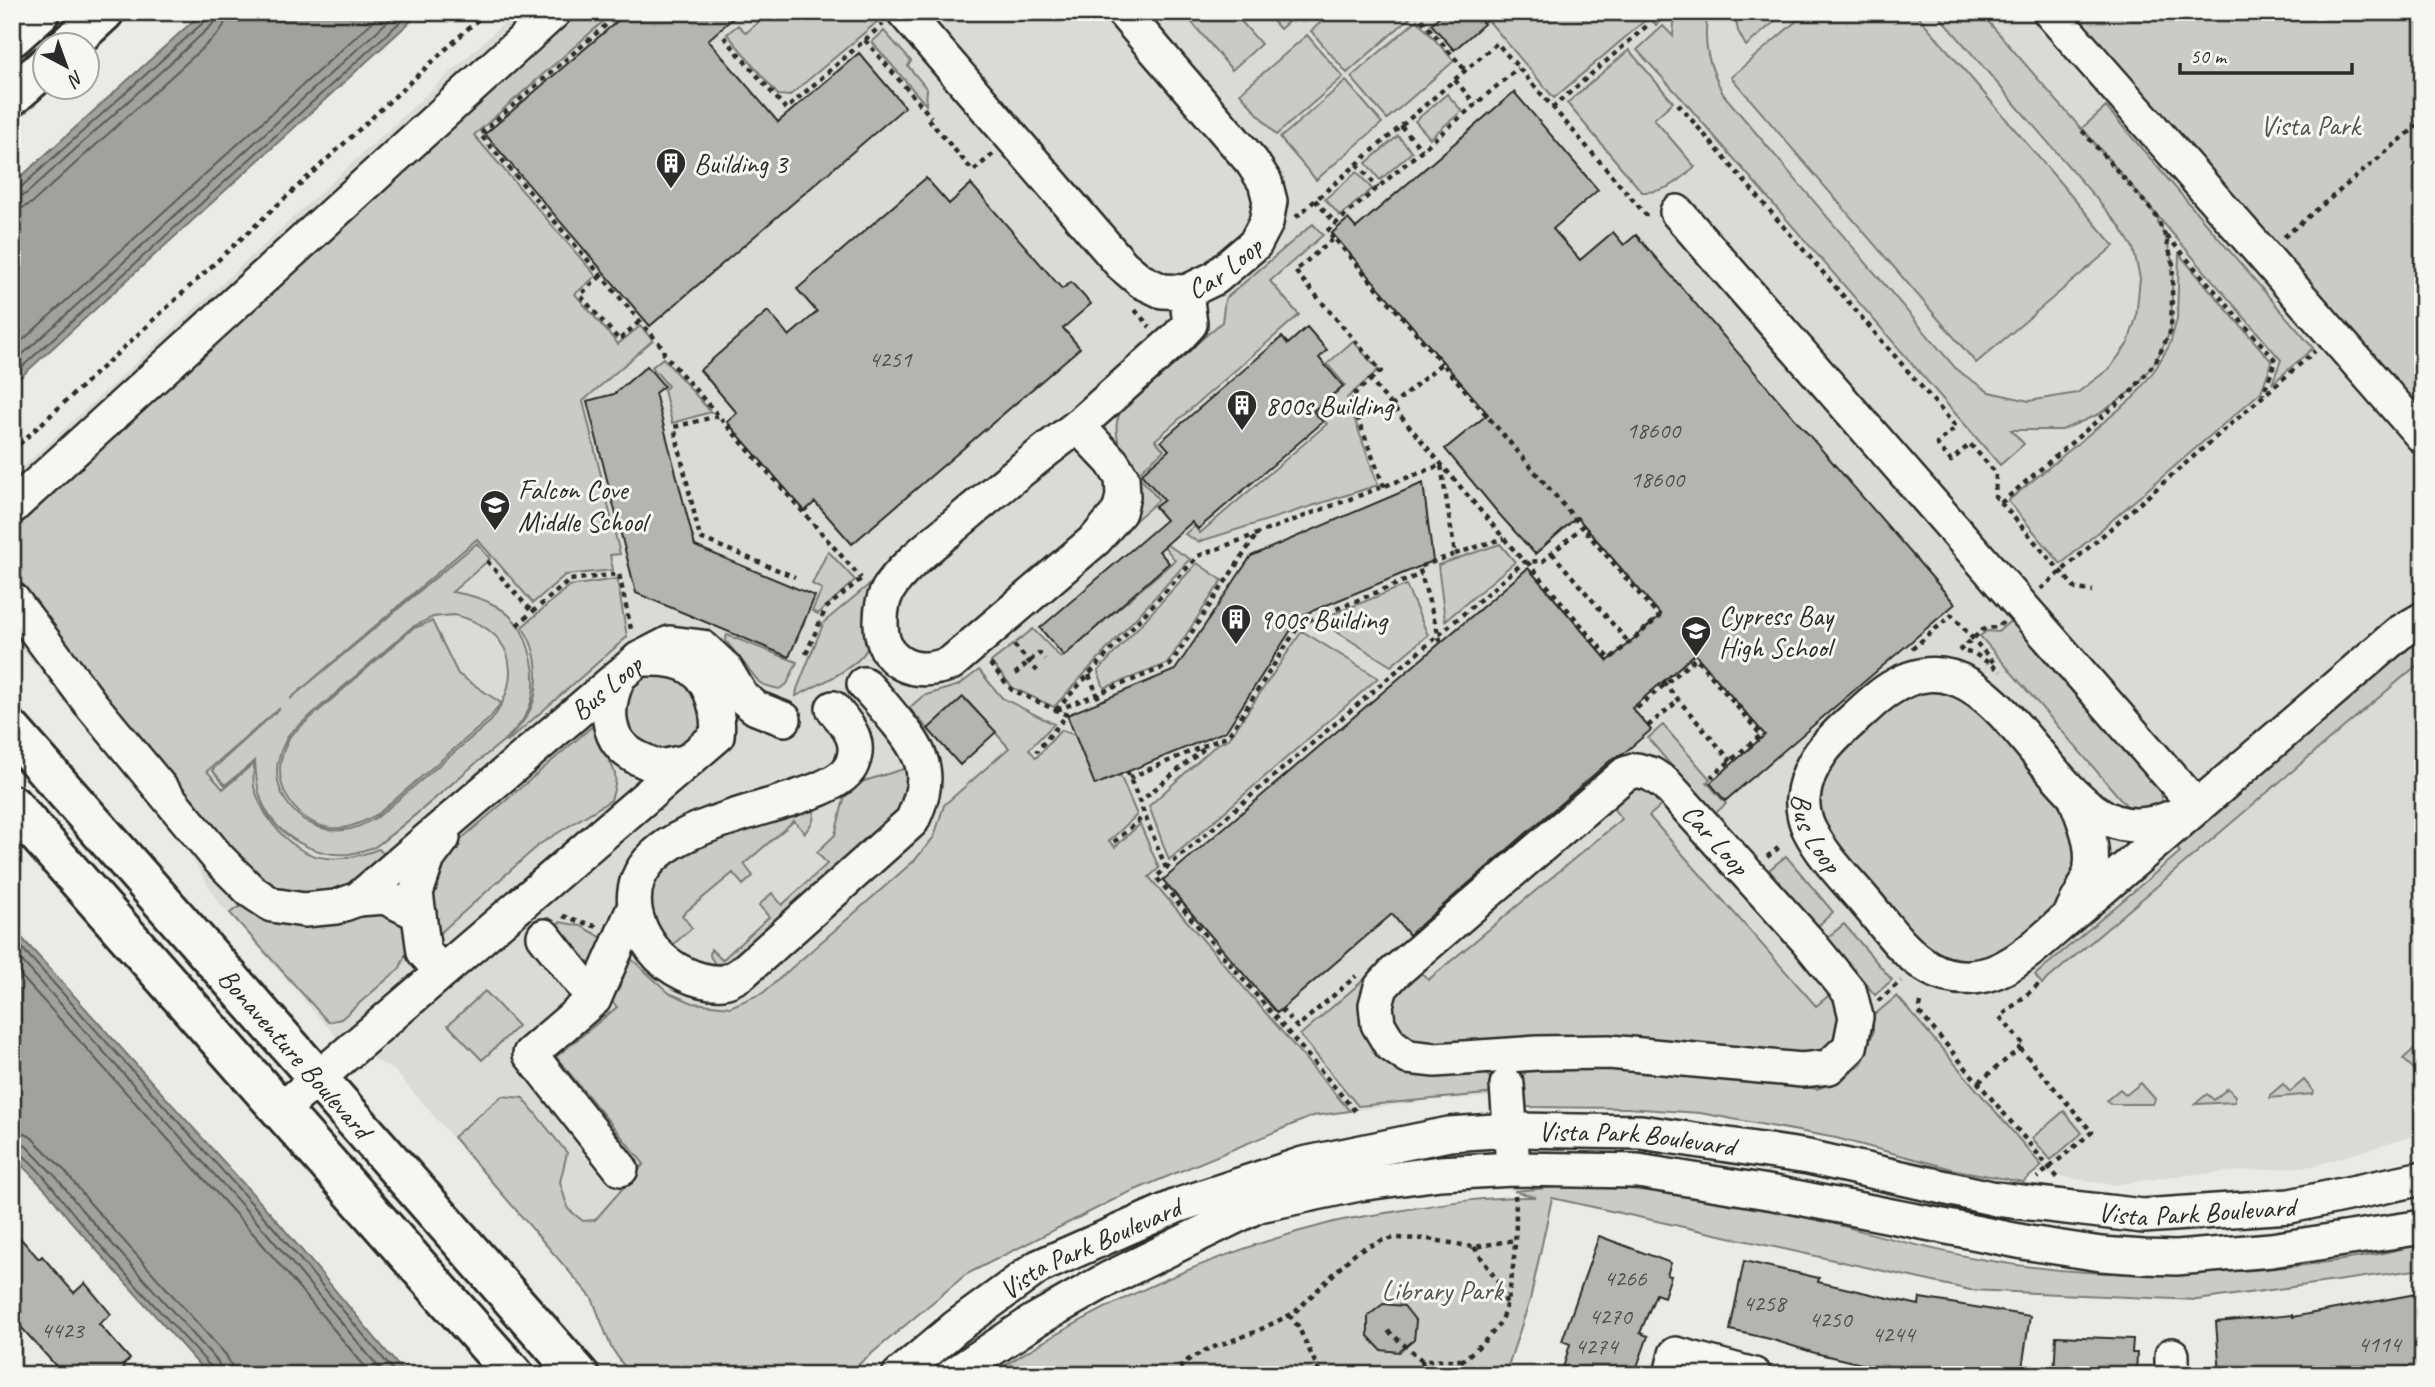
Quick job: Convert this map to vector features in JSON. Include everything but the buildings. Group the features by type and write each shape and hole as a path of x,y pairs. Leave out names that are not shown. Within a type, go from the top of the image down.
{"main road":[{"path":"12,37 40,12"},
{"path":"82,32 104,12"},
{"path":"12,96 32,78"},
{"name":"Bonaventure Boulevard","path":"12,731 579,1375"},
{"name":"Bonaventure Boulevard","path":"12,805 513,1375"}],"street":[{"path":"12,507 554,12"},
{"name":"Car Loop","path":"895,17 1122,265 1141,281 1162,291 1186,292 1215,278 1255,244 1266,223 1270,201 1265,182 1252,162 1123,12"},
{"path":"2050,12 2423,437"},
{"path":"1677,212 2197,807 2399,634 2423,619"},
{"path":"1078,426 1112,462 1122,478 1123,496 1119,512 1096,539 951,663 934,670 922,669 902,664 891,656 881,636 883,603 888,589 918,556 1023,467 1078,426 1178,337 1190,324 1186,292"},
{"path":"12,599 90,703 219,859 251,891 272,905 304,910 336,907 358,899 386,897 419,914"},
{"path":"685,762 657,766 628,754 613,735 608,715 611,695 630,655 670,643 702,647 725,668 742,697 756,708 784,719"},
{"name":"Bus Loop","path":"358,899 467,807 630,655 665,659 687,665 704,680 719,722 717,736"},
{"path":"281,1110 717,736 832,708 864,684 891,656"},
{"name":"Bus Loop","path":"2068,917 2089,878 2092,859 2091,842 2075,797 1991,698 1972,685 1948,677 1924,663 1829,740 1814,761 1806,781 1803,801 1807,826 1822,851 1911,955 1930,969 1949,976 1972,977 2001,970 2020,958 2197,807"},
{"path":"634,908 642,930 655,951 672,966 704,982 726,982 742,973 912,821 923,798 925,778 921,757 908,735 864,684"},
{"path":"621,1169 530,1054 594,999 634,908 635,888 642,870 656,854 712,824 835,783 852,767 854,736 832,708"},
{"path":"587,845 610,820 624,793 628,754"},
{"name":"Car Loop","path":"1637,770 1651,774 1666,784 1807,940 1850,993 1856,1017 1850,1047 1829,1067 1802,1070 1609,1052 1537,1053 1435,1060 1408,1057 1390,1044 1378,1024 1376,1005 1381,987 1394,972 1625,774 1637,770"},
{"name":"Bus Loop","path":"2075,797 2116,822 2140,825 2162,823 2197,807"},
{"path":"441,971 424,952 416,892 428,858 467,807"},
{"path":"544,936 594,999"},
{"path":"1513,1178 1507,1085 1516,1071 1537,1053"},
{"name":"Car Loop","path":"1462,1057 1484,1064 1507,1085"},
{"name":"Vista Park Boulevard","path":"899,1375 956,1327 1038,1267 1179,1205 1303,1164 1449,1134 1510,1130 1642,1132 1808,1157 1996,1199 2143,1216 2290,1206 2423,1178"},
{"name":"Vista Park Boulevard","path":"953,1375 1034,1321 1108,1279 1259,1205 1359,1184 1440,1173 1513,1178 1638,1171 1800,1197 2029,1243 2101,1254 2144,1257 2176,1258 2272,1250 2423,1227"},
{"path":"2143,1216 2144,1257"},
{"path":"1671,1375 1676,1354 1754,1375"}],"path":[{"path":"12,451 486,12"},
{"path":"621,12 480,134 663,348 664,354 862,579"},
{"path":"1415,12 1465,70"},
{"path":"724,37 786,108 895,17"},
{"path":"1552,108 1649,24"},
{"path":"865,40 973,170 997,150"},
{"path":"1293,220 1497,43 1646,215 1677,212"},
{"path":"1370,380 1610,659 1659,617 1327,232 1518,68"},
{"path":"1455,80 1475,104"},
{"path":"1678,104 1956,427 1937,444 1951,461 1970,444 1996,473 1995,496 2076,589 2093,591"},
{"path":"2275,244 2423,121"},
{"path":"1401,126 1422,150"},
{"path":"2001,503 2133,390 2156,361 2171,330 2174,264 2165,234 2155,215 2079,127"},
{"path":"1357,164 1378,188"},
{"path":"1315,200 1336,224"},
{"path":"2165,234 2276,361 2261,398"},
{"path":"1334,238 1295,271 1381,371 1350,398 1384,487"},
{"path":"601,276 580,295 619,340 640,321"},
{"path":"1128,301 1153,331"},
{"path":"2006,677 1997,667 1973,639 1952,615 1909,652 1924,663 1960,650 1973,639 1985,628 1998,627 2334,335"},
{"path":"1392,406 1442,363"},
{"path":"718,416 674,427 700,538 795,577"},
{"path":"1056,710 1198,556 1441,465"},
{"path":"1441,465 1455,554"},
{"path":"1355,1111 1156,877 1526,562 1543,561 1582,527"},
{"path":"1056,710 1170,665 1258,534"},
{"path":"1441,643 1419,567 1504,538"},
{"path":"1552,553 1629,643"},
{"path":"487,561 532,612"},
{"path":"806,654 827,608 872,570"},
{"path":"517,625 570,580 620,574 630,655"},
{"path":"1129,778 1228,735 1300,624 1421,574"},
{"path":"1006,637 1039,673"},
{"path":"1952,649 1975,654 1997,667"},
{"path":"1015,674 1040,653 1045,659"},
{"path":"983,656 1012,690 1067,715 1036,752"},
{"path":"1637,708 1696,658 1761,735 1711,777"},
{"path":"1089,675 1100,701"},
{"path":"1664,683 1732,762"},
{"path":"1648,726 1679,700"},
{"path":"1138,803 1211,743"},
{"path":"1127,771 1166,868"},
{"path":"1114,842 1144,816"},
{"path":"1787,842 1790,850"},
{"path":"1281,1009 1297,1027 1357,975"},
{"path":"1978,1082 2024,1045 2000,1017 2037,986 2028,976"},
{"path":"1922,1003 1919,1012 2065,1186"},
{"path":"2020,1048 2091,1132 2034,1181"},
{"path":"1446,1375 1498,1326 1506,1304 1517,1214 1513,1178"},
{"path":"1172,1375 1188,1360 1206,1350 1255,1332 1289,1315 1307,1301 1357,1251 1381,1241 1413,1237 1474,1247 1515,1240"},
{"path":"1474,1247 1500,1285 1506,1304"},
{"path":"1289,1315 1298,1326 1321,1375"},
{"path":"1388,1331 1422,1360 1462,1360"},
{"path":"1422,1360 1424,1375"}],"shaded area":[{"name":"Cypress Bay High School","path":"516,12 2027,12 2423,458 2423,1133 2313,1166 2173,1176 2114,1185 1999,1167 1605,1092 1432,1100 1313,1116 1123,1195 964,1276 592,1298 394,1070 340,1041 217,900 180,838 12,637 12,477"}],"green space":[{"path":"580,12 614,12 474,135 596,276 575,294 618,344 640,326 653,340 583,401 620,554 610,555 613,570 565,575 533,603 477,539 290,699 477,543 490,559 452,592 495,605 520,628 533,667 534,687 529,707 521,723 509,736 375,847 349,854 310,848 287,835 269,815 259,794 255,761 225,785 212,770 280,708 207,771 223,789 254,763 254,787 265,813 281,834 302,850 333,858 379,849 388,859 344,894 289,900 250,876 13,582 13,531","holes":["454,615 474,621 489,630 500,642 507,655 510,670 502,703 491,721 379,816 362,825 331,830 319,827 298,815 289,806 278,783 279,756 289,734 412,627 433,617"]},
{"path":"770,12 869,12 877,22 789,96 778,95 727,34 738,25 746,33"},
{"path":"1183,12 1233,12 1261,44 1232,70"},
{"path":"1265,12 1299,12 1280,29"},
{"path":"1332,12 1411,12 1413,15 1347,73 1311,31"},
{"path":"1481,12 1671,12 1656,25 1649,17 1554,98"},
{"path":"1675,12 1708,12 1706,45 1723,94 1957,370 1989,392 2029,401 2077,393 2110,368 2128,343 2136,318 2140,278 2133,248 2119,225 1936,12 1980,12 2155,214 2165,235 2173,264 2171,330 2156,361 2133,390 2099,414 2062,430 2011,430 2024,444 2000,465 1637,50 1663,26 1673,36"},
{"path":"1734,12 1786,12 1746,46 1738,31"},
{"path":"1807,12 1915,12 2114,246 1976,363 1731,77"},
{"name":"Vista Park","path":"2061,12 2423,12 2423,425"},
{"path":"1417,20 1454,61 1387,119 1351,77"},
{"path":"884,31 911,61 908,66 927,89 926,105 872,42"},
{"path":"1307,35 1343,77 1276,135 1240,93"},
{"path":"1629,50 1673,102 1654,119 1695,167 1677,182 1658,191 1642,192 1567,103"},
{"path":"1346,81 1382,123 1316,180 1280,138"},
{"path":"1447,94 1462,111 1430,138 1415,121"},
{"path":"2106,107 2313,348 2272,384 2281,360 2082,128"},
{"path":"1398,136 1412,152 1380,180 1366,163"},
{"path":"1357,172 1372,189 1340,216 1325,199"},
{"path":"1313,224 1323,235 1270,281 1299,315 1155,440 1164,450 1137,474 1159,500 1123,531 1122,464 1117,421 1124,405 1222,322 1225,299"},
{"path":"2179,254 2272,362 2261,392 2061,564 2008,501 2134,397 2156,368 2170,344 2177,319"},
{"path":"1353,341 1378,370 1347,398 1378,485 1198,542 1185,534 1194,526 1200,533 1327,424 1316,411 1345,385 1327,364"},
{"path":"663,358 711,412 672,423 664,390 668,386 652,367"},
{"path":"1159,540 1190,559 1054,707 1013,688 991,662 1033,629 1061,658 1175,560"},
{"path":"1500,544 1515,562 1445,621 1438,565"},
{"path":"828,551 855,580 818,614 812,611 822,589 812,584"},
{"path":"1197,563 1222,580 1167,664 1104,688 1098,671"},
{"path":"889,568 875,627 862,656 839,674 796,696 824,622"},
{"path":"617,579 627,637 507,742 530,710 536,686 536,660 522,627 569,586"},
{"path":"1406,585 1428,635 1391,666 1318,620"},
{"path":"2015,617 2158,783 2162,803 2155,812 2137,818 1980,636 1987,631 1998,632"},
{"path":"432,621 458,674 501,703 489,719 378,814 343,828 331,828 309,820 292,805 282,784 280,763 290,736 412,629"},
{"path":"1302,631 1378,678 1169,860 1149,806 1217,744 1229,739"},
{"path":"2423,632 2423,660 2042,984 2035,975 2180,852 2173,844"},
{"path":"727,635 797,662 787,684 779,689 759,682 725,640"},
{"path":"979,670 1002,698 1054,724 1029,749 1036,758 1061,730 1075,735 1095,784 1120,775 1137,815 1109,841 1115,847 1140,824 1159,868 1149,877 1350,1111 1313,1116 1123,1195 973,1271 846,1375 630,1375 611,1347 592,1298 453,1137 502,1096 523,1098 567,1153 560,1182 568,1209 583,1221 595,1220 644,1164 556,1057 617,1007 551,930 560,922 581,926 617,946 669,993 693,1003 730,1007 763,993 915,860 934,837 944,805 1009,748 964,697 928,729 909,708 923,696 959,685"},
{"path":"656,672 693,683 704,721 690,744 665,754 640,746 624,724 626,697 643,677"},
{"path":"1952,690 1983,708 2068,810 2083,843 2067,901 2014,945 1990,958 1968,960 1944,956 1919,943 1826,832 1818,806 1820,781 1829,753 1901,695"},
{"path":"596,723 615,776 611,800 540,844 439,934 432,932 425,894 439,858"},
{"path":"1663,725 1710,779 1707,782 1726,804 1713,815 1648,738"},
{"path":"907,768 907,794 895,817 726,963 715,964 710,956 711,949 722,960 769,917 759,905 772,893 782,905 827,864 817,852 835,835 845,795 861,782"},
{"path":"1642,785 1664,803 1649,816 1816,1006 1834,991 1847,1019 1833,1056 1411,1046 1397,1034 1387,1007 1417,967 1428,980 1622,819 1606,800"},
{"path":"809,806 814,811 813,821 805,833 794,821 744,864 753,876 743,885 733,873 682,915 692,928 669,948 649,910 653,869 677,850"},
{"path":"1786,856 1833,912 1817,927 1769,870"},
{"path":"242,905 304,926 330,925 373,910 401,917 411,941 400,968 341,1019 328,1022 230,913"},
{"path":"1844,924 1892,980 1875,995 1827,938"},
{"path":"1375,970 1363,998 1363,1029 1481,1068 1495,1083 1496,1093 1358,1106 1300,1035"},
{"path":"485,991 518,1026 482,1060 448,1025"},
{"path":"1897,996 2042,1166 2023,1182 1956,1170 1836,1138 1700,1113 1627,1108 1523,1107 1518,1083 1525,1073 1540,1063 1817,1089 1842,1080 1862,1063 1873,1033 1873,1016"},
{"path":"2416,1047 2423,1055 2423,1068 2415,1070 2403,1059"},
{"path":"2304,1080 2313,1094 2270,1098 2283,1084 2290,1092"},
{"path":"2141,1083 2155,1099 2153,1104 2110,1104 2107,1100 2120,1089 2126,1095"},
{"path":"2228,1088 2235,1096 2235,1102 2195,1104 2207,1094 2214,1100"},
{"path":"2064,1111 2082,1133 2051,1160 2032,1138"},
{"name":"Library Park","path":"1570,1186 1667,1192 1740,1202 1958,1255 2061,1270 2136,1274 2212,1273 2356,1258 2423,1243 2423,1269 2197,1300 1970,1290 1552,1198 1530,1300 1505,1375 990,1375 1070,1326 1112,1305 1240,1250 1355,1218 1432,1205 1536,1197 1514,1191"}],"water":[{"path":"203,12 421,12 12,385 12,185"},
{"path":"12,927 278,1222 406,1375 208,1375 46,1190 12,1155"}],"place":[{"name":"Building 3","path":"671,190"},
{"name":"800s Building","path":"1242,432"},
{"name":"Falcon Cove Middle School","path":"495,532"},
{"name":"900s Building","path":"1236,646"},
{"name":"Cypress Bay High School","path":"1696,658"}]}
